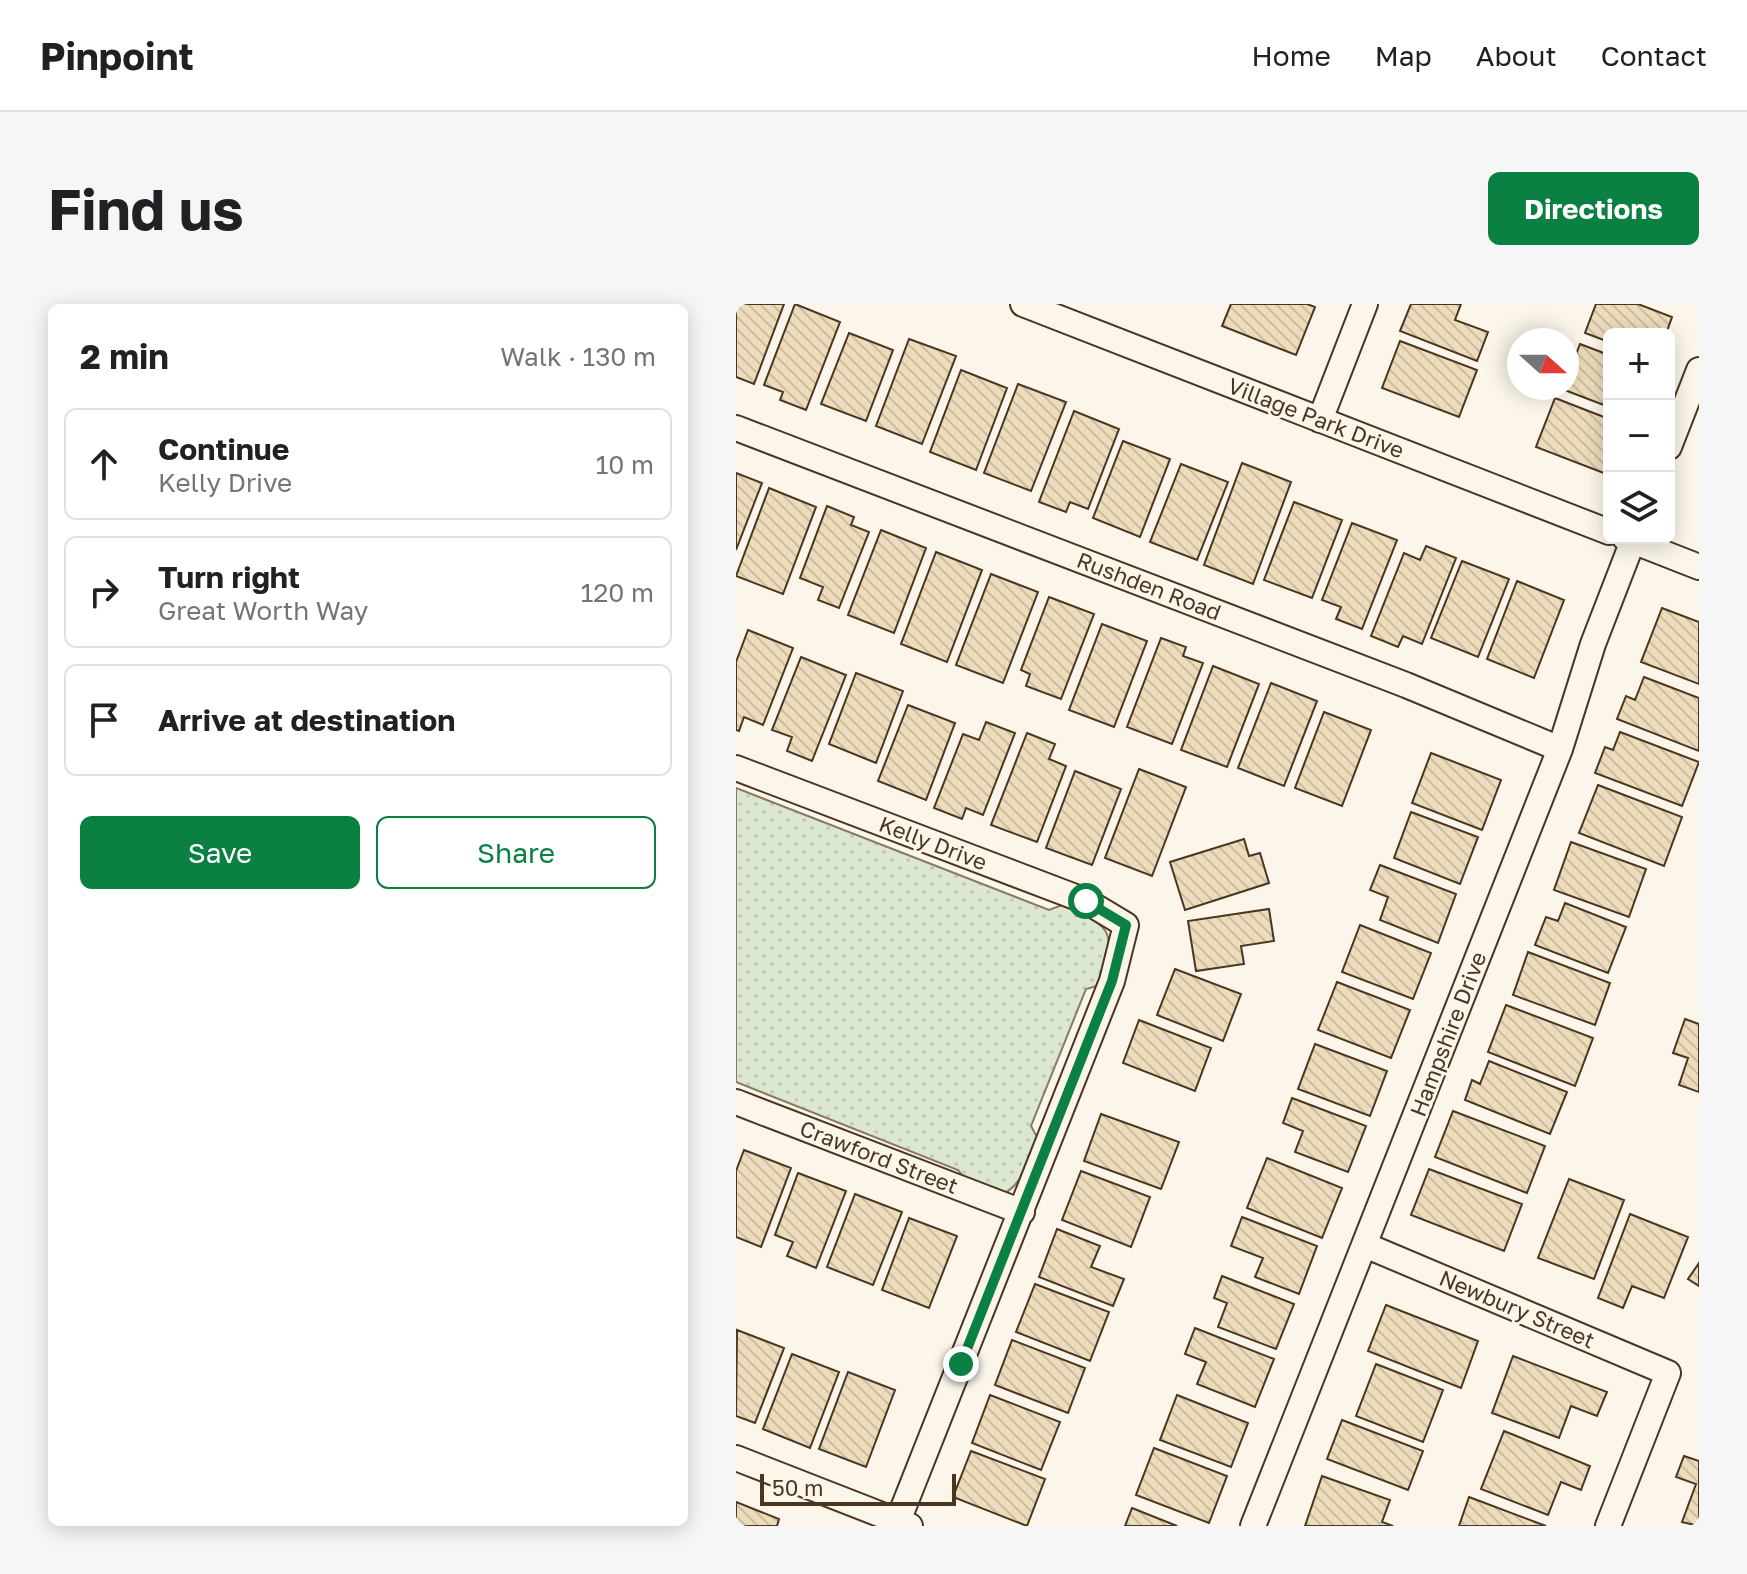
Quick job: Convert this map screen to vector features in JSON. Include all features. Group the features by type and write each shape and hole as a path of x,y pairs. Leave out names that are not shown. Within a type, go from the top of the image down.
{"street":[{"name":"Village Park Drive","path":"1023,304 1603,530"},
{"path":"1320,420 1365,304"},
{"path":"1675,432 1699,370"},
{"name":"Rushden Road","path":"736,428 1406,685 1560,749"},
{"name":"Hampshire Drive","path":"1253,1526 1560,749 1629,544"},
{"path":"1643,544 1699,567"},
{"name":"Kelly Drive","path":"736,768 1086,901 1126,925 1112,981 1022,1212"},
{"name":"Crawford Street","path":"736,1102 1022,1212"},
{"path":"736,1458 904,1524 1022,1212"},
{"name":"Newbury Street","path":"1365,1245 1668,1373 1608,1526"}],"green space":[{"path":"736,788 1049,910 1062,905 1102,926 1109,943 1097,986 1086,989 1031,1126 1037,1137 1028,1162 1009,1191 1001,1195 969,1184 958,1170 736,1082"}],"building":[{"path":"736,304 784,304 754,384 736,377"},
{"path":"795,304 840,322 806,410 780,400 783,392 764,385"},
{"path":"1231,304 1307,304 1315,307 1296,355 1222,326"},
{"path":"1411,304 1461,304 1455,320 1488,332 1477,361 1400,331"},
{"path":"1596,304 1638,304 1672,317 1668,328 1603,328 1603,340 1585,333"},
{"path":"849,333 893,350 866,421 821,404"},
{"path":"909,339 956,356 922,444 876,426"},
{"path":"1400,341 1477,370 1459,417 1382,388"},
{"path":"1580,344 1603,353 1603,405 1579,396"},
{"path":"961,370 1007,388 976,470 930,452"},
{"path":"1018,384 1066,402 1031,491 984,473"},
{"path":"1554,400 1603,417 1603,473 1536,447"},
{"path":"1074,411 1119,429 1088,509 1070,502 1066,512 1039,502"},
{"path":"1123,441 1170,459 1140,537 1093,518"},
{"path":"1242,463 1291,482 1253,584 1204,565"},
{"path":"1181,464 1228,482 1197,560 1150,542"},
{"path":"736,473 762,483 736,550"},
{"path":"769,488 816,507 783,594 736,576"},
{"path":"1294,502 1342,520 1312,598 1264,580"},
{"path":"827,506 854,517 851,525 869,532 839,608 818,600 823,587 800,578"},
{"path":"1352,523 1397,540 1362,629 1336,619 1341,607 1322,600"},
{"path":"881,530 926,548 894,633 848,615"},
{"path":"1426,546 1456,558 1422,644 1403,636 1398,647 1371,636 1404,553 1420,560"},
{"path":"936,552 982,570 947,662 901,644"},
{"path":"1462,561 1509,579 1478,657 1431,638"},
{"path":"991,574 1038,592 1003,683 956,665"},
{"path":"1517,581 1564,600 1534,678 1487,659"},
{"path":"1049,597 1094,614 1061,699 1026,686 1030,674 1021,670"},
{"path":"1662,608 1699,622 1699,684 1641,662"},
{"path":"1102,624 1147,641 1114,727 1069,710"},
{"path":"748,630 793,648 763,725 744,717 739,731 736,730 736,662"},
{"path":"1161,638 1186,647 1183,656 1203,663 1172,744 1127,727"},
{"path":"801,657 846,675 812,761 787,751 792,737 772,730"},
{"path":"1213,666 1259,684 1227,767 1181,750"},
{"path":"856,673 903,691 876,763 829,744"},
{"path":"1644,677 1699,698 1699,751 1617,719 1626,696 1635,700"},
{"path":"1271,683 1317,701 1284,786 1238,768"},
{"path":"908,705 955,723 926,800 878,781"},
{"path":"1324,712 1371,730 1342,806 1295,788"},
{"path":"986,722 1015,733 983,815 966,808 962,819 934,808 963,734 979,740"},
{"path":"1620,732 1699,762 1682,806 1595,773 1605,747 1613,750"},
{"path":"1027,733 1055,744 1049,759 1066,766 1037,842 991,825"},
{"path":"1431,753 1501,780 1482,830 1412,803"},
{"path":"1139,769 1186,787 1152,876 1105,858"},
{"path":"1075,771 1121,789 1092,865 1046,848"},
{"path":"1598,785 1682,817 1664,866 1579,833"},
{"path":"1411,812 1478,837 1460,884 1394,858"},
{"path":"1244,839 1249,856 1260,853 1269,883 1185,910 1170,862"},
{"path":"1571,842 1646,869 1629,917 1554,890"},
{"path":"1380,865 1456,894 1438,943 1380,920 1388,897 1370,890"},
{"path":"1565,903 1626,927 1608,973 1535,945 1546,917 1558,921"},
{"path":"1269,909 1274,941 1241,946 1244,964 1196,971 1188,921"},
{"path":"1360,925 1431,953 1413,999 1342,972"},
{"path":"1528,952 1610,983 1595,1025 1513,995"},
{"path":"1175,969 1241,994 1223,1041 1157,1015"},
{"path":"1337,982 1410,1010 1391,1058 1318,1030"},
{"path":"1506,1005 1593,1038 1575,1086 1488,1052"},
{"path":"1685,1019 1699,1024 1699,1092 1679,1085 1688,1058 1673,1053"},
{"path":"1139,1020 1211,1048 1195,1091 1123,1063"},
{"path":"1315,1044 1387,1071 1370,1116 1298,1089"},
{"path":"1489,1061 1567,1092 1550,1134 1465,1100 1472,1080 1480,1084"},
{"path":"1292,1098 1366,1126 1348,1172 1295,1152 1303,1131 1283,1123"},
{"path":"1453,1111 1545,1146 1527,1193 1435,1157"},
{"path":"1101,1114 1179,1142 1161,1189 1084,1161"},
{"path":"744,1150 791,1168 761,1247 736,1237 736,1171"},
{"path":"1267,1158 1342,1188 1322,1238 1247,1208"},
{"path":"1429,1169 1522,1204 1504,1251 1411,1215"},
{"path":"1081,1171 1150,1197 1131,1247 1062,1220"},
{"path":"798,1173 846,1191 816,1268 787,1256 793,1242 775,1235"},
{"path":"1569,1179 1624,1200 1594,1279 1538,1258"},
{"path":"855,1194 902,1212 873,1285 827,1267"},
{"path":"1630,1214 1688,1237 1664,1298 1632,1286 1623,1308 1598,1298"},
{"path":"1242,1217 1317,1246 1299,1294 1255,1277 1263,1258 1231,1246"},
{"path":"909,1218 957,1236 929,1308 882,1290"},
{"path":"1057,1229 1100,1246 1091,1267 1124,1279 1113,1306 1039,1277"},
{"path":"1699,1263 1699,1286 1688,1279"},
{"path":"1222,1276 1294,1304 1276,1349 1218,1327 1227,1303 1214,1298"},
{"path":"1035,1284 1109,1312 1090,1361 1016,1332"},
{"path":"1386,1305 1478,1341 1461,1388 1368,1351"},
{"path":"1195,1328 1274,1359 1255,1407 1197,1384 1206,1362 1185,1354"},
{"path":"737,1330 784,1348 755,1423 736,1416"},
{"path":"1012,1340 1085,1368 1068,1413 995,1385"},
{"path":"792,1354 839,1372 810,1448 763,1429"},
{"path":"1513,1356 1607,1392 1597,1416 1571,1406 1559,1438 1492,1413"},
{"path":"1376,1364 1443,1390 1423,1442 1356,1416"},
{"path":"848,1372 895,1390 866,1467 819,1449"},
{"path":"990,1395 1060,1422 1041,1470 972,1443"},
{"path":"1177,1395 1248,1423 1231,1467 1160,1440"},
{"path":"1342,1420 1423,1451 1408,1490 1327,1459"},
{"path":"1504,1431 1590,1466 1581,1490 1561,1482 1548,1515 1481,1489"},
{"path":"1154,1448 1227,1476 1209,1523 1136,1495"},
{"path":"971,1451 1045,1479 1027,1526 953,1497"},
{"path":"1684,1456 1699,1461 1699,1526 1682,1522 1696,1484 1676,1477"},
{"path":"1322,1476 1390,1500 1382,1522 1393,1526 1305,1526"},
{"path":"1469,1497 1546,1526 1459,1526"},
{"path":"736,1502 779,1519 777,1526 736,1526"},
{"path":"1132,1508 1177,1526 1125,1526"}],"route":[{"path":"961,1364 1112,981 1126,925 1086,901"}]}
